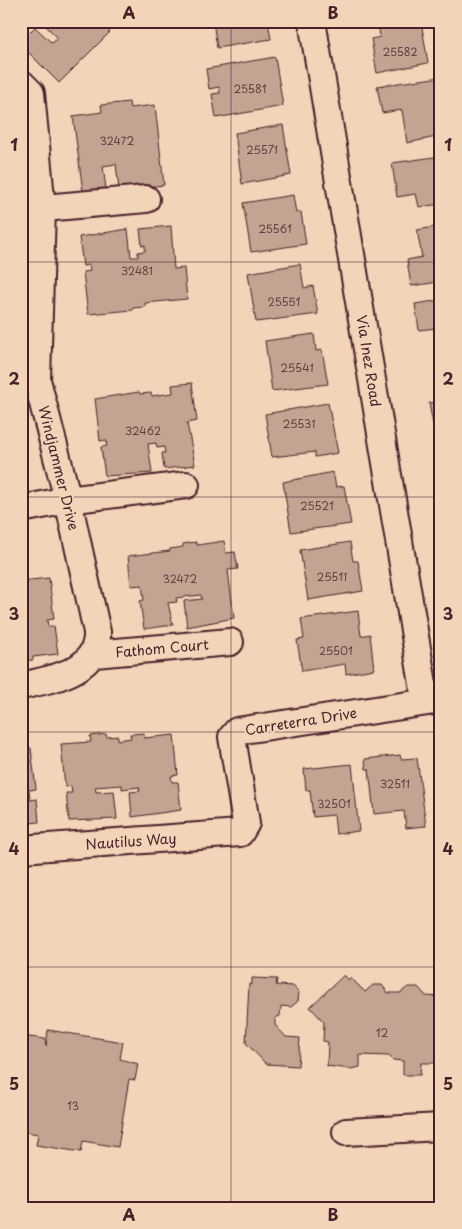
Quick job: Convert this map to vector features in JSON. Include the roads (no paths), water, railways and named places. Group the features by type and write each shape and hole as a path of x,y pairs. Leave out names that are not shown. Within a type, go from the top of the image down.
{"street":[{"name":"Via Inez Road","path":"312,21 433,701"},
{"name":"Windjammer Drive","path":"21,83 31,93 37,380 68,500 97,632 98,642 94,654"},
{"path":"32,210 146,198"},
{"path":"21,509 68,500 186,485"},
{"name":"Fathom Court","path":"94,654 230,642"},
{"path":"21,686 52,679 74,671 94,654"},
{"name":"Carreterra Drive","path":"240,833 246,823 232,737 237,731 433,701"},
{"name":"Nautilus Way","path":"21,849 240,833"},
{"path":"346,1132 441,1127"}]}
